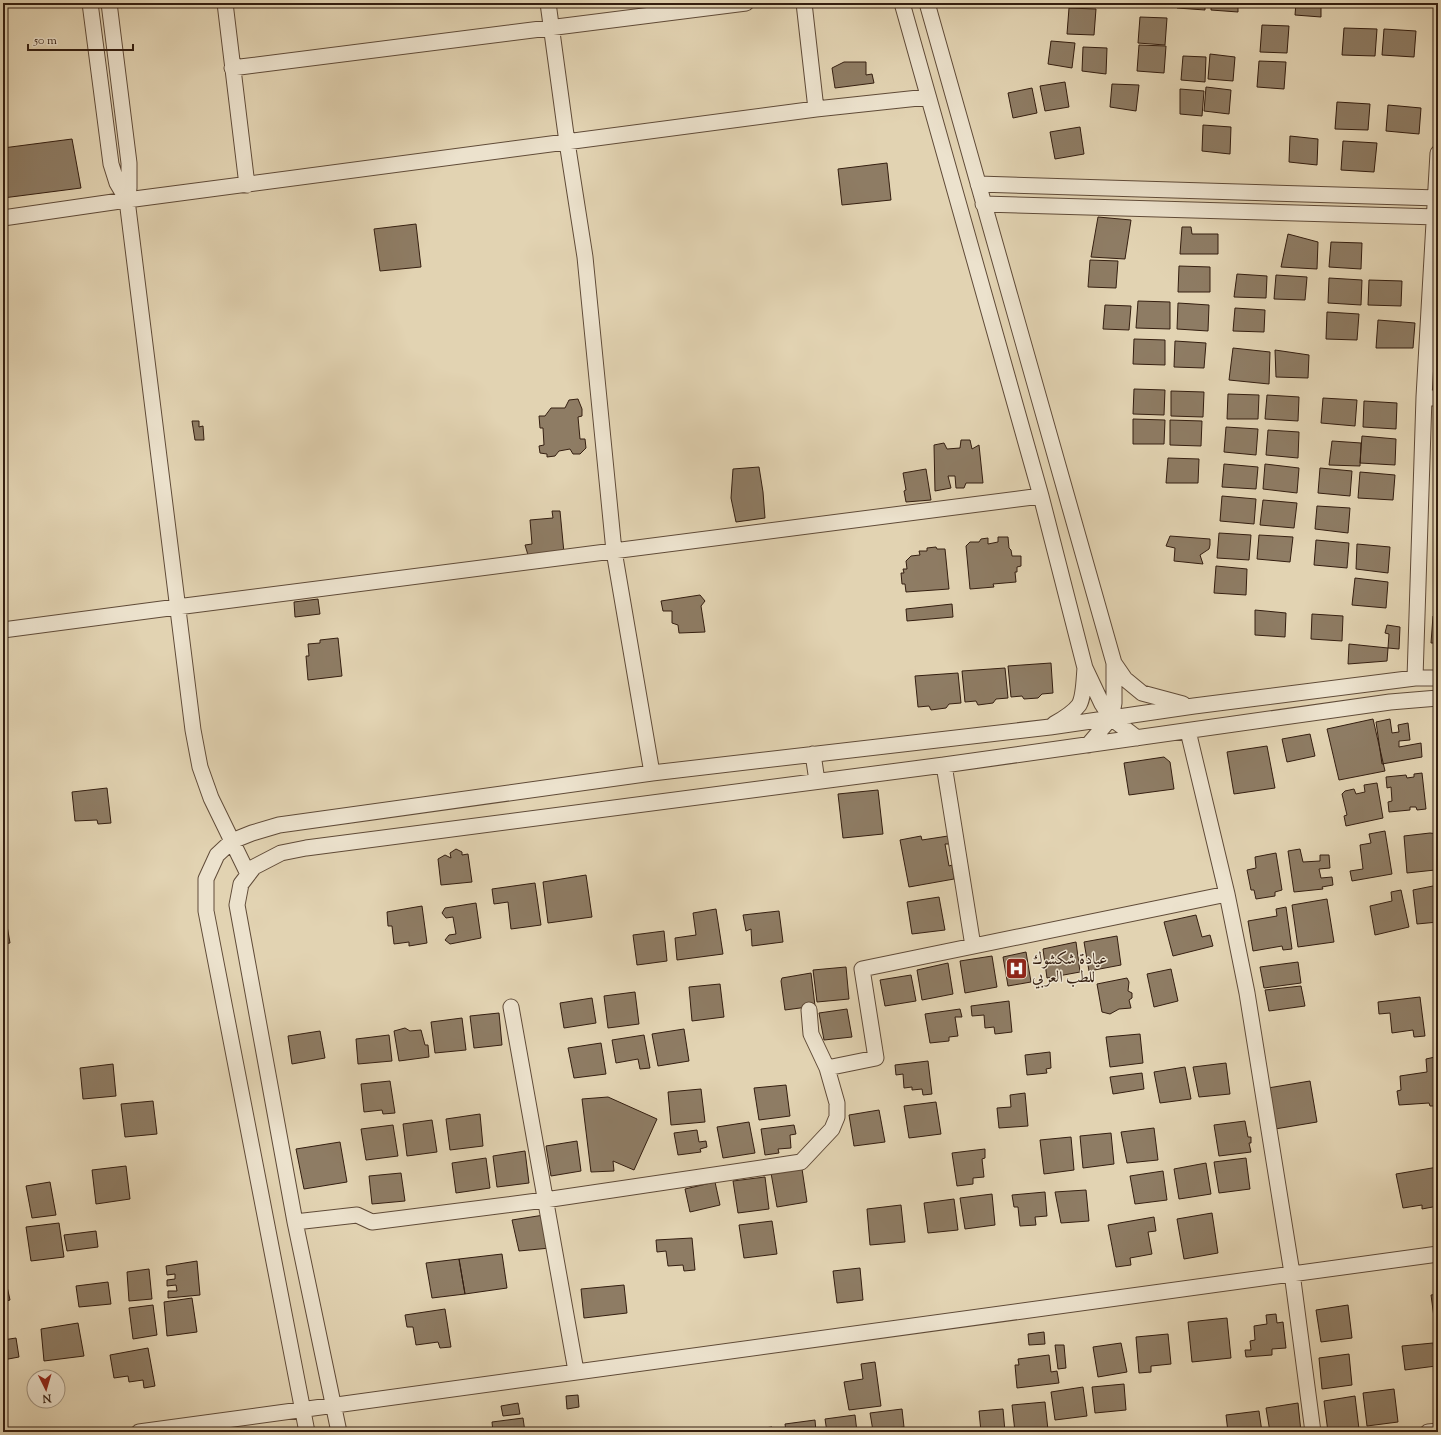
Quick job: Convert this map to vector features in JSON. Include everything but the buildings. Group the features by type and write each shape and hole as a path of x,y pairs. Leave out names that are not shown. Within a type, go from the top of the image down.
{"street":[{"path":"90,3 110,164 117,183 127,200"},
{"path":"109,3 129,164 129,188 127,200 193,730 200,767 210,798 248,874"},
{"path":"225,3 232,68 248,185"},
{"path":"548,3 567,142 585,257 614,551 652,773"},
{"path":"232,68 746,3"},
{"path":"804,3 816,109"},
{"path":"902,3 1041,496 1085,668 1102,704 1111,718 1137,738"},
{"path":"927,3 1114,663 1114,703 1111,718 1088,745"},
{"path":"3,218 127,200 816,109 928,97"},
{"path":"1415,678 1431,398 1438,153"},
{"path":"978,184 1437,197"},
{"path":"983,204 1436,217"},
{"path":"1027,448 1051,442"},
{"path":"3,630 1041,496"},
{"path":"1114,663 1125,679 1142,693 1163,700 1194,706"},
{"path":"1050,727 1067,716 1079,704 1085,668"},
{"path":"307,1432 206,911 206,879 217,855 232,841 279,825 652,773 1050,727 1194,706 1415,678 1438,678"},
{"path":"339,1432 295,1222 237,905 241,884 254,867 281,853 300,850 944,765 1390,702 1438,698"},
{"path":"1188,731 1227,894 1247,993 1292,1274 1313,1432"},
{"path":"812,754 817,781"},
{"path":"944,765 974,946"},
{"path":"827,1068 876,1058 862,969 1227,894"},
{"path":"512,1007 576,1371"},
{"path":"295,1222 357,1215 372,1222 545,1200 801,1162 832,1129 837,1118 837,1103 827,1068 811,1034 809,1010"},
{"path":"139,1432 1438,1254"},
{"path":"1428,1432 1438,1431"}],"place":[{"name":"عيادة شكشوك للطب العربي","path":"1017,969"}]}
